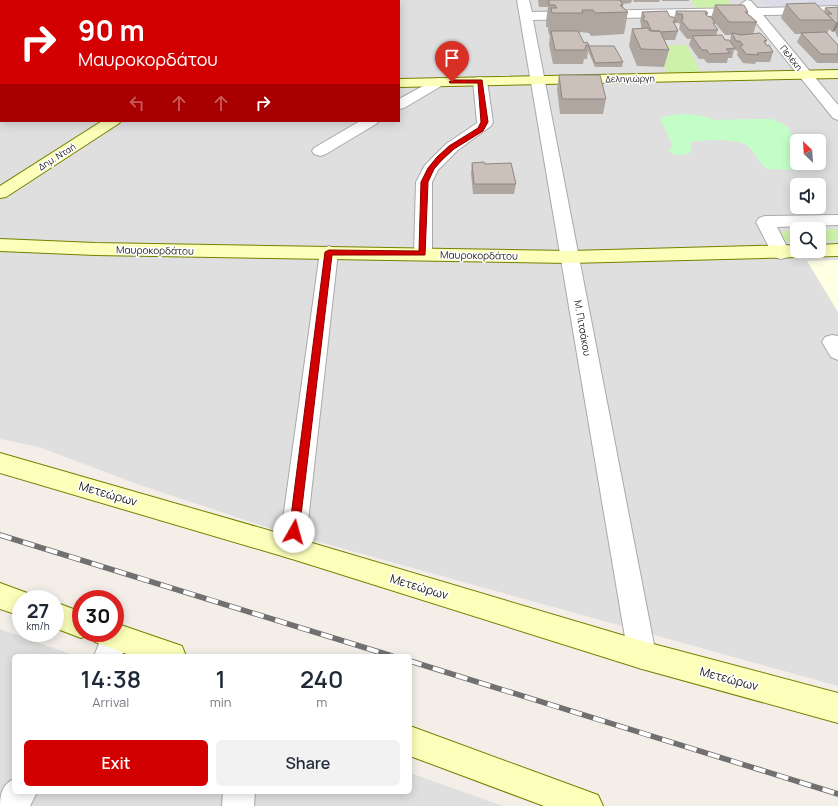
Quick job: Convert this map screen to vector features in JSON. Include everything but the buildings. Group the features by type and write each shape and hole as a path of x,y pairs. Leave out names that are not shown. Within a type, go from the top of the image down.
{"street":[{"name":"Πελέκη","path":"744,0 838,115"},
{"path":"524,8 754,12 838,10"},
{"name":"Μ. Πιτσάκου","path":"524,8 642,655"},
{"name":"Δεληγιώργη","path":"400,83 838,74"},
{"path":"400,104 438,82"},
{"path":"423,253 424,182 431,168 452,147 483,126 485,122 480,82"},
{"name":"Δημ. Νταή","path":"0,193 111,122"},
{"path":"320,151 369,122"},
{"path":"781,252 765,222 838,220"},
{"name":"Μαυροκορδάτου","path":"0,245 95,249 423,253 570,257 838,250"},
{"path":"292,548 329,252"},
{"name":"Μετεώρων","path":"0,463 292,548 642,655 838,708"},
{"path":"0,596 12,600"},
{"path":"109,642 163,654"},
{"path":"412,742 587,806"},
{"path":"10,806 19,794"},
{"path":"238,806 239,794"}],"shaded area":[{"path":"400,0 838,0 838,686 272,529 137,484 39,447 0,439 0,122 400,122"},
{"path":"761,0 838,0 838,6 767,7"},
{"path":"838,260 838,312 807,261"},
{"path":"0,629 12,633 12,642 37,642 70,654 12,654 12,794 412,794 412,774 503,806 0,806"}],"green space":[{"path":"691,0 728,0 733,7 696,8"},
{"path":"687,45 701,73 667,73 654,46"},
{"path":"684,114 703,116 714,120 771,119 781,123 788,127 791,134 790,170 767,169 749,147 730,140 690,142 692,152 682,155 676,154 668,150 673,146 660,120 665,116"},
{"path":"826,229 838,229 838,241 826,241"},
{"path":"790,230 790,242 783,241 779,233 782,231"}],"railway":[{"path":"0,535 386,654"},
{"path":"412,662 838,794"}],"route":[{"path":"294,532 329,252 423,253 424,182 431,168 452,147 480,129 485,122 480,82 452,82"}]}
